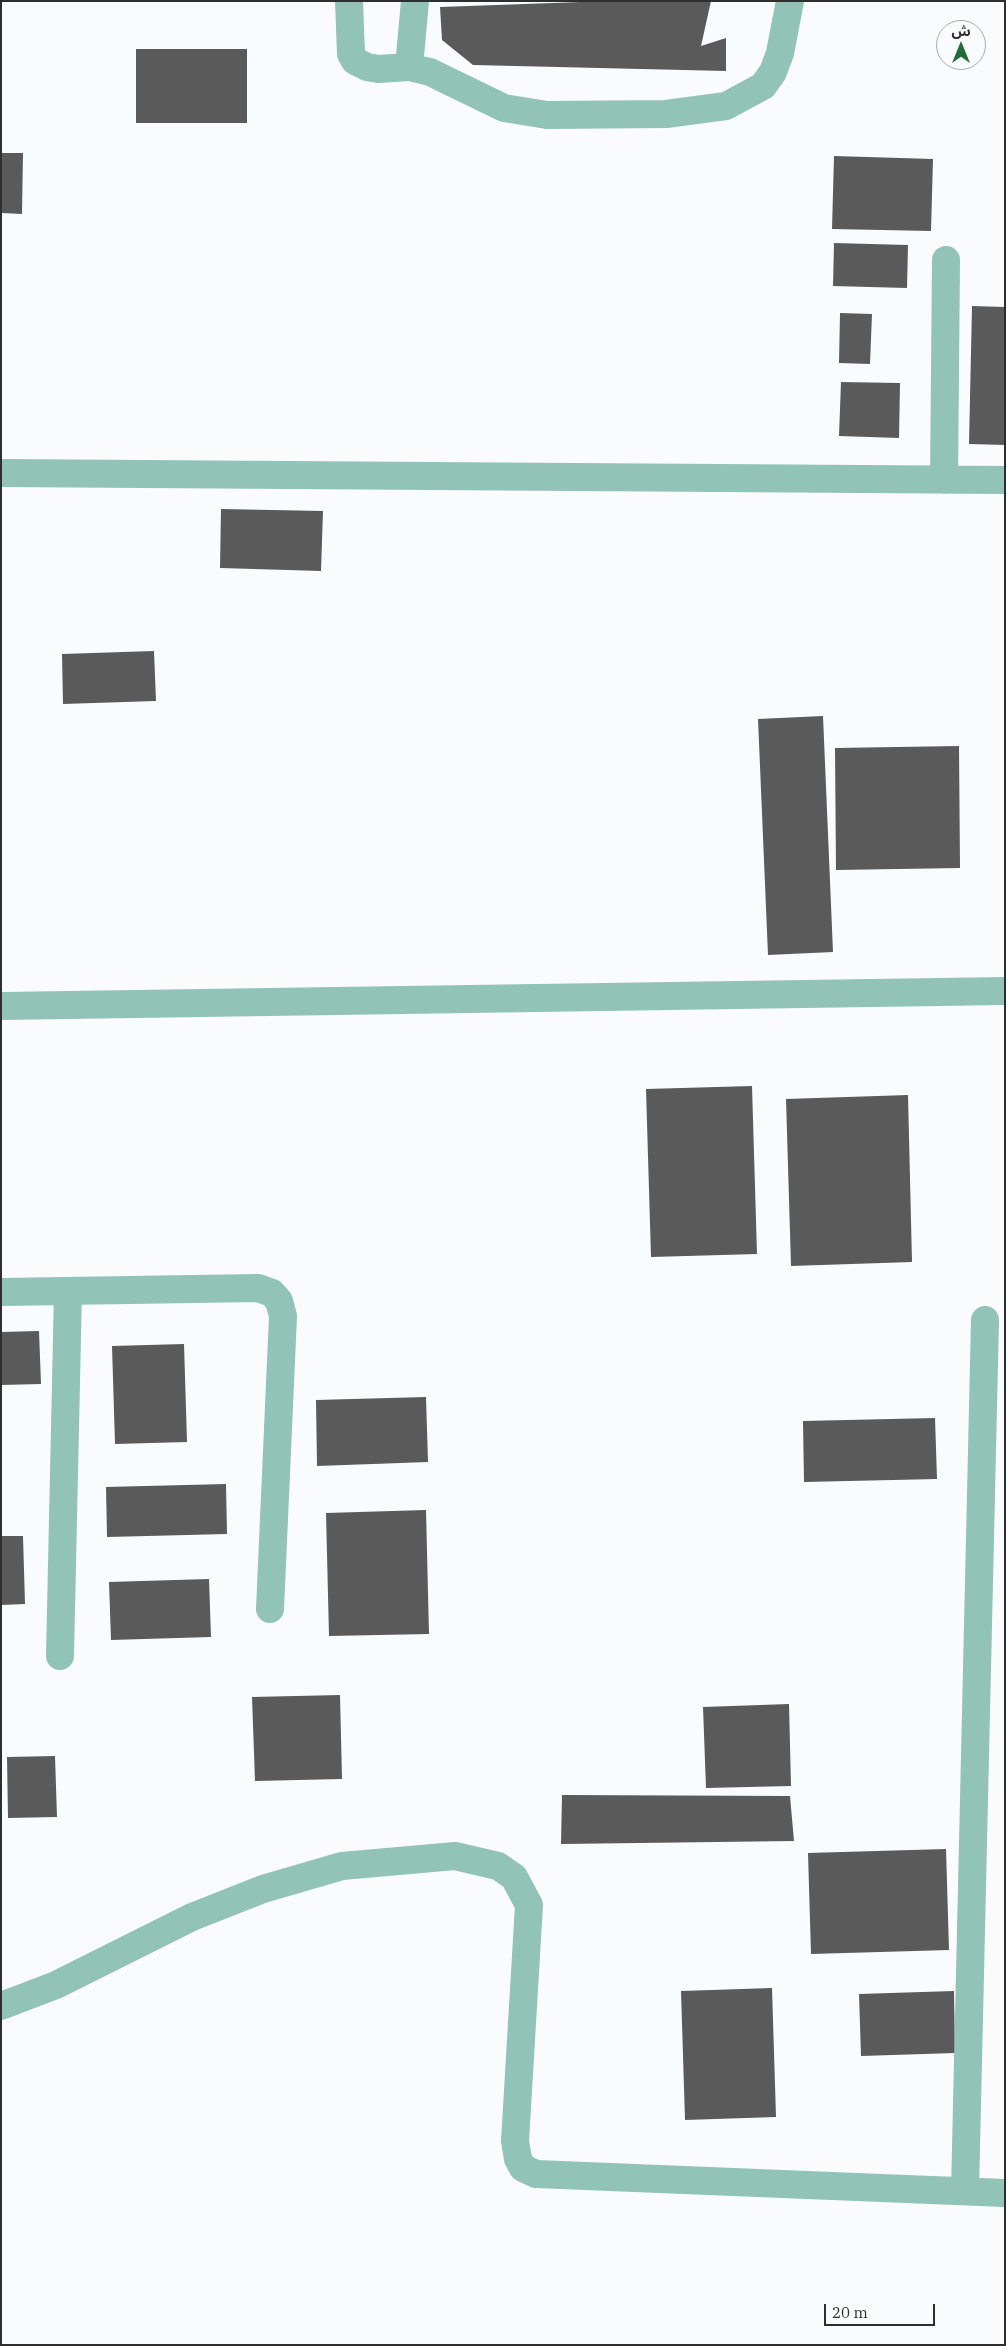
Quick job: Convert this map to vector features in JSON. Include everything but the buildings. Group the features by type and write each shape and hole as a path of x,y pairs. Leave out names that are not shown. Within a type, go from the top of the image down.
{"street":[{"path":"350,1 351,54 355,61 378,69 409,67 430,72 504,108 547,114 666,114 726,106 763,86 773,72 780,53 790,1"},
{"path":"409,67 415,1"},
{"path":"944,480 946,260"},
{"path":"1,474 1005,480"},
{"path":"1,1006 1005,991"},
{"path":"1,1292 258,1288 272,1293 279,1301 283,1316 270,1609"},
{"path":"60,1656 68,1291"},
{"path":"965,2191 986,1320"},
{"path":"1,2006 56,1985 192,1917 263,1889 342,1866 455,1856 498,1866 514,1877 529,1904 515,2141 518,2159 523,2168 536,2174 1005,2193"}]}
